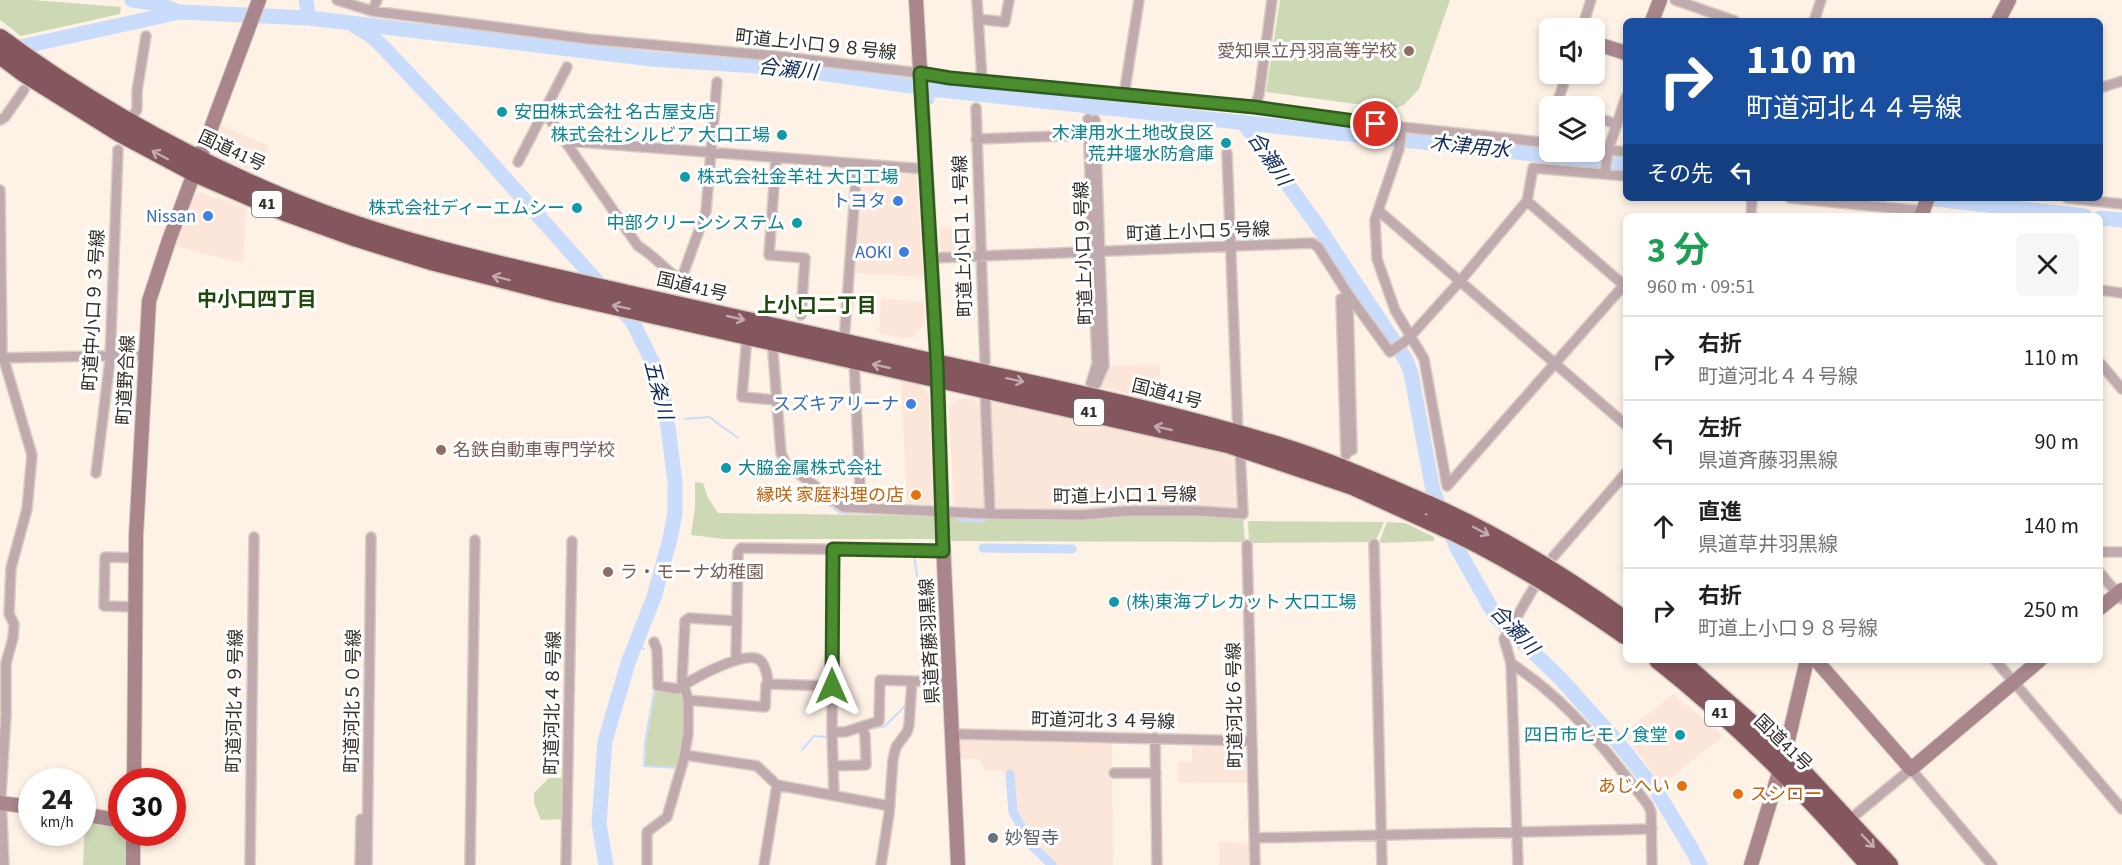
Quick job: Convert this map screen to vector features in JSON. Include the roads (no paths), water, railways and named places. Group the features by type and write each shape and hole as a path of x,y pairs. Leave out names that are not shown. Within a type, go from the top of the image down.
{"highway":[{"name":"国道41号","path":"6,49 197,167"},
{"name":"国道41号","path":"6,49 24,73 120,134 197,167 359,225 559,286 679,312 844,342 938,371 985,389 1170,430 1299,453 1358,474 1444,512 1522,553 1582,589 1623,619"},
{"name":"国道41号","path":"679,312 747,334 854,360 938,371 1173,416 1353,486 1440,525 1506,559 1576,600 1623,634"},
{"name":"国道41号","path":"1662,663 1783,760 1869,865"},
{"name":"国道41号","path":"1682,663 1848,821 1890,865"}],"street":[{"name":"町道野合線","path":"134,768 136,558 148,307 154,282 259,0"},
{"name":"町道上小口９８号線","path":"337,0 372,11 636,45 786,57 950,78 1254,107 1401,128 1539,142"},
{"path":"372,11 376,0"},
{"name":"県道斉藤羽黒線","path":"916,0 938,371 943,551 958,865"},
{"path":"977,0 982,80"},
{"path":"978,19 1005,22 1009,0"},
{"path":"1125,95 1139,0"},
{"path":"1254,107 1258,95 1272,0"},
{"path":"1586,18 1592,0"},
{"path":"1653,18 1660,0"},
{"path":"1675,0 1726,18"},
{"path":"1815,18 1821,0"},
{"path":"1999,18 2008,0"},
{"path":"129,123 137,109 137,91 146,36"},
{"path":"1605,46 1623,52"},
{"path":"518,162 567,67"},
{"path":"2103,86 2122,81"},
{"path":"544,111 638,246 681,280 706,211 717,82"},
{"path":"0,120 6,116 24,90"},
{"path":"1605,174 1608,150 1623,106"},
{"name":"町道上小口１１号線","path":"976,108 985,362"},
{"name":"町道上小口９号線","path":"1089,135 1092,120 1096,252"},
{"path":"1605,120 1617,124"},
{"path":"1401,128 1400,146 1375,220 1377,259 1408,339 1424,359 1447,486 1554,362 1623,288"},
{"path":"976,139 1089,135 1096,252 1097,364 1094,383"},
{"path":"565,141 925,169"},
{"name":"町道中小口９３号線","path":"96,473 110,356 118,150"},
{"path":"1605,150 1623,152"},
{"path":"1227,153 1239,441"},
{"path":"776,158 768,255 805,258 801,315"},
{"path":"844,342 857,164"},
{"path":"1623,176 1533,168 1527,201 1623,284"},
{"path":"0,190 2,358 32,455 27,509 11,568 9,614 14,624 6,663 2,753 1,803 4,865"},
{"name":"町道上小口５号線","path":"932,258 1314,244 1349,298 1390,352 1408,339 1527,201"},
{"path":"1830,201 1924,208"},
{"path":"2094,201 2122,204"},
{"path":"1379,211 1623,422"},
{"path":"2103,290 2122,293"},
{"path":"1346,453 1353,450 1349,298"},
{"path":"747,334 742,397 777,400"},
{"name":"町道上小口１号線","path":"772,340 781,453 786,464 843,507 990,514 1082,515 1127,511 1186,510 1243,514 1239,441"},
{"path":"2,358 146,355"},
{"path":"854,360 861,507"},
{"path":"2103,367 2122,389"},
{"path":"985,389 990,514"},
{"path":"1553,556 1623,476"},
{"name":"町道河北４９号線","path":"250,865 254,537"},
{"name":"町道河北５０号線","path":"367,865 371,537"},
{"path":"470,865 475,540"},
{"name":"町道河北４８号線","path":"566,865 572,541"},
{"path":"1374,544 1382,865"},
{"name":"町道河北６号線","path":"1247,545 1255,865"},
{"path":"736,660 738,552 742,548 943,551"},
{"path":"833,549 834,795"},
{"path":"2103,552 2122,552"},
{"path":"135,607 104,606 105,557 136,558"},
{"path":"2103,576 2120,594 2103,606"},
{"path":"1518,865 1511,663 1504,639 1533,589"},
{"path":"360,865 365,594 370,594"},
{"path":"647,865 647,832 667,817 685,755 688,734 688,700 682,681 685,621 689,618 736,621"},
{"path":"654,642 657,650 658,686 678,689 695,678 742,658 757,658 768,679 765,707 688,700"},
{"path":"0,648 11,647"},
{"path":"1511,663 1545,688 1584,728 1618,765 1648,805 1651,812 1652,865"},
{"path":"1751,865 1783,760 1806,663"},
{"path":"1819,663 1992,865"},
{"path":"1997,663 2122,809"},
{"path":"1848,821 2036,663"},
{"path":"832,732 845,732 879,721 880,680 950,682"},
{"path":"881,865 890,806 893,759 896,747 907,732 909,725 912,681"},
{"path":"768,684 832,686"},
{"path":"833,766 866,765 865,735 862,728"},
{"name":"町道河北３４号線","path":"953,734 1252,741"},
{"path":"1155,738 1157,865"},
{"path":"685,755 757,766 777,785 890,806"},
{"path":"1114,773 1156,773"},
{"path":"764,865 777,785"},
{"path":"1,803 18,805"},
{"path":"1255,838 1652,829"},
{"path":"133,846 133,865"}],"waterway":[{"name":"合瀬川","path":"132,0 153,3 180,12 309,18 652,59 786,68 931,89 1623,164"},
{"name":"五条川","path":"306,0 309,18"},
{"path":"7,50 180,12"},
{"name":"五条川","path":"355,26 370,35 384,48 470,139 632,321 655,367 664,397 675,482 675,513 654,597 628,663 605,741 599,824 606,865"},
{"name":"合瀬川","path":"929,77 930,100"},
{"path":"1093,116 1094,106"},
{"name":"合瀬川","path":"1243,122 1317,225 1406,360 1411,373 1433,491 1457,548 1496,617 1558,676 1615,739 1657,792 1700,865"},
{"name":"木津用水","path":"1952,201 2058,213"},
{"name":"木津用水","path":"2103,218 2122,220"},
{"path":"685,419 709,417 738,438"},
{"path":"668,421 679,419"},
{"path":"805,487 840,513 901,514"},
{"path":"960,517 982,518"},
{"path":"983,548 1072,549"},
{"path":"914,555 925,629 923,656"},
{"path":"636,645 644,649"},
{"path":"655,687 645,742 644,766 677,768"},
{"path":"867,730 885,726 906,705"},
{"path":"844,736 862,732"},
{"path":"802,750 814,736 829,737"},
{"path":"1010,774 1013,812 1032,846 1052,865"},
{"path":"647,826 663,814 673,779"}],"place":[{"name":"愛知県立丹羽高等学校","path":"1409,51"},
{"name":"安田株式会社 名古屋支店","path":"502,112"},
{"name":"株式会社シルビア 大口工場","path":"782,135"},
{"name":"木津用水土地改良区 荒井堰水防倉庫","path":"1226,143"},
{"name":"株式会社金羊社 大口工場","path":"685,177"},
{"name":"トヨタ","path":"898,201"},
{"name":"株式会社ディーエムシー","path":"577,208"},
{"name":"Nissan","path":"208,216"},
{"name":"中部クリーンシステム","path":"797,223"},
{"name":"AOKI","path":"904,252"},
{"name":"スズキアリーナ","path":"911,404"},
{"name":"名鉄自動車専門学校","path":"441,450"},
{"name":"大脇金属株式会社","path":"726,468"},
{"name":"縁咲 家庭料理の店","path":"916,495"},
{"name":"ラ・モーナ幼稚園","path":"608,572"},
{"name":"(株)東海プレカット 大口工場","path":"1114,602"},
{"name":"四日市ヒモノ食堂","path":"1680,735"},
{"name":"あじへい","path":"1682,786"},
{"name":"スシロー","path":"1738,794"},
{"name":"妙智寺","path":"993,838"}],"district":[{"name":"中小口四丁目","path":"257,300"},
{"name":"上小口二丁目","path":"817,306"}]}
